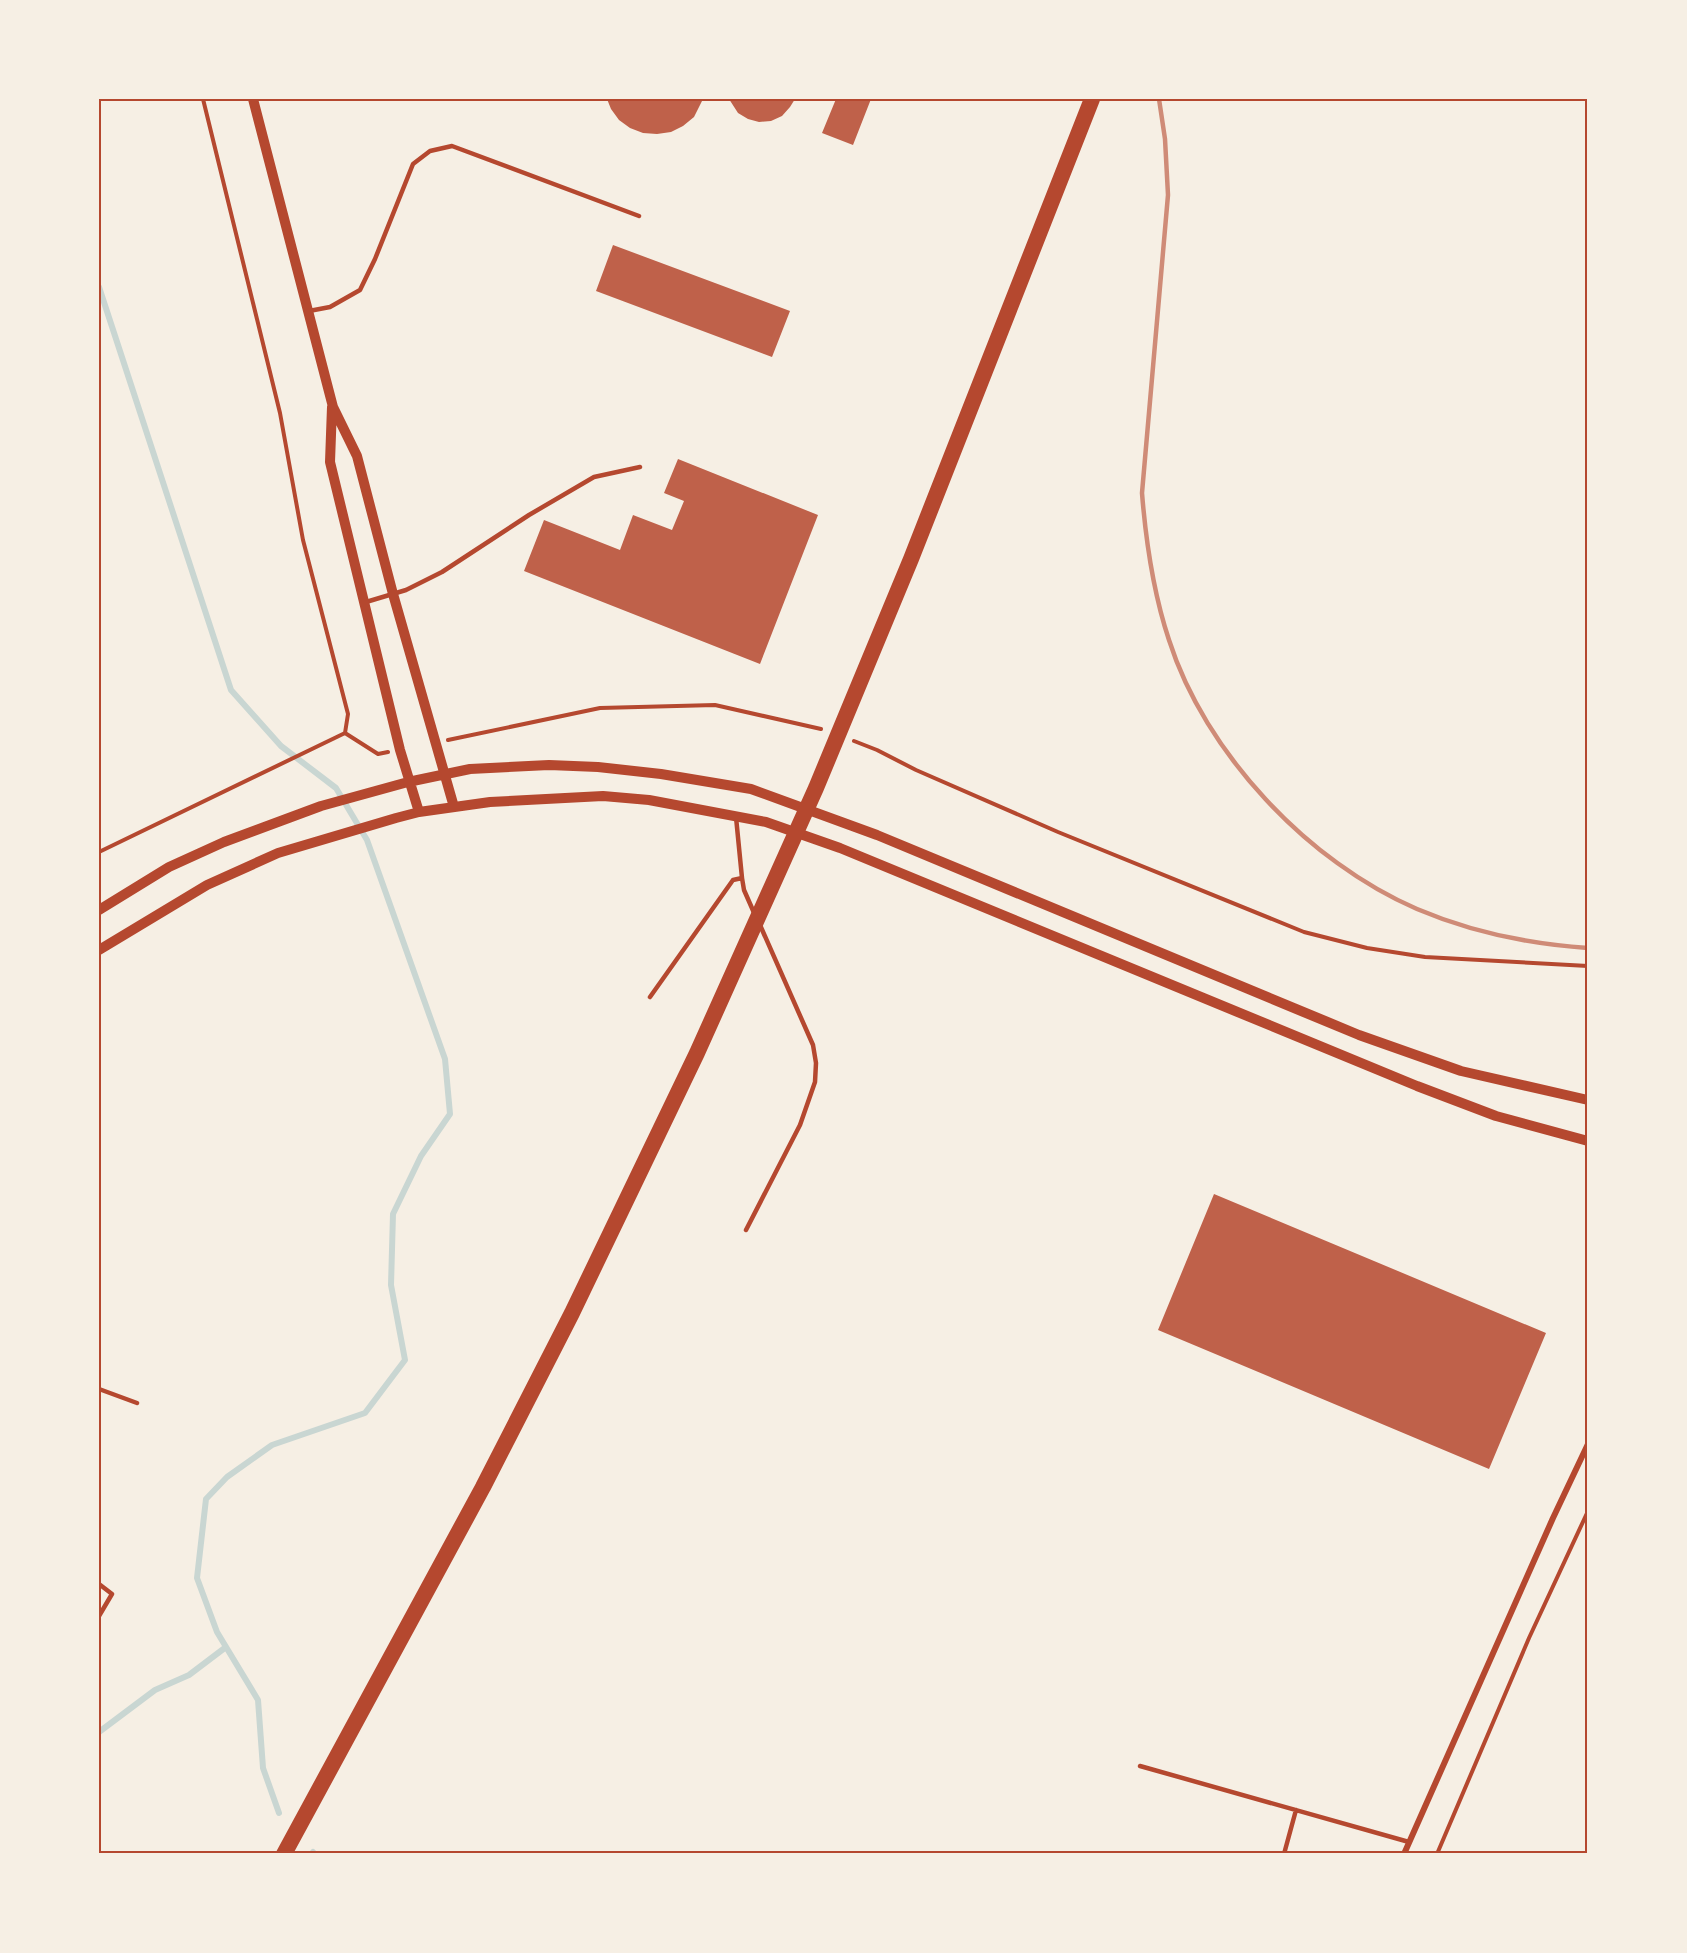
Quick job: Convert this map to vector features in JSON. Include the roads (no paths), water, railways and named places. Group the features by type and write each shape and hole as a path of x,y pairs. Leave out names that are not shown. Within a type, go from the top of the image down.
{"highway":[{"path":"284,1854 483,1487 572,1313 723,997 816,788 911,559 1092,99"}],"street":[{"path":"253,99 333,407 357,456 393,594 454,807"},
{"path":"333,407 330,462 408,782 419,812"},
{"path":"99,910 169,867 224,842 321,806 408,782 499,767 549,765 598,767 661,774 751,789 877,835 1359,1035 1461,1071 1588,1100"},
{"path":"99,950 207,885 278,853 396,818 419,812 490,802 603,796 649,800 766,822 840,848 1417,1086 1496,1116 1588,1141"},
{"path":"1404,1854 1588,1444"}],"lane":[{"path":"307,311 330,307 360,290 375,259 413,164 430,151 452,146 639,216"},
{"path":"363,602 406,590 442,572 529,515 594,477 640,467"},
{"path":"736,817 744,890 813,1045 816,1063 815,1082 800,1125 746,1230"},
{"path":"650,997 733,880 742,878"},
{"path":"99,1389 137,1403"},
{"path":"99,1584 112,1593 99,1616"},
{"path":"1140,1766 1409,1842"},
{"path":"1284,1854 1296,1810"}],"waterway":[{"path":"99,287 231,690 281,746 336,788 367,840 445,1059 450,1114 421,1156 393,1214 391,1285 405,1360 365,1413 272,1445 227,1477 206,1499 197,1578 217,1632 258,1700 263,1768 279,1813"},
{"path":"99,1732 155,1690 189,1675 226,1647"}],"railway":[{"path":"1159,99 1165,139 1168,195 1142,493 1154,586 1169,640 1186,682 1208,723 1235,762 1266,799 1300,833 1337,863 1377,889 1437,917 1501,936 1588,948"}]}
